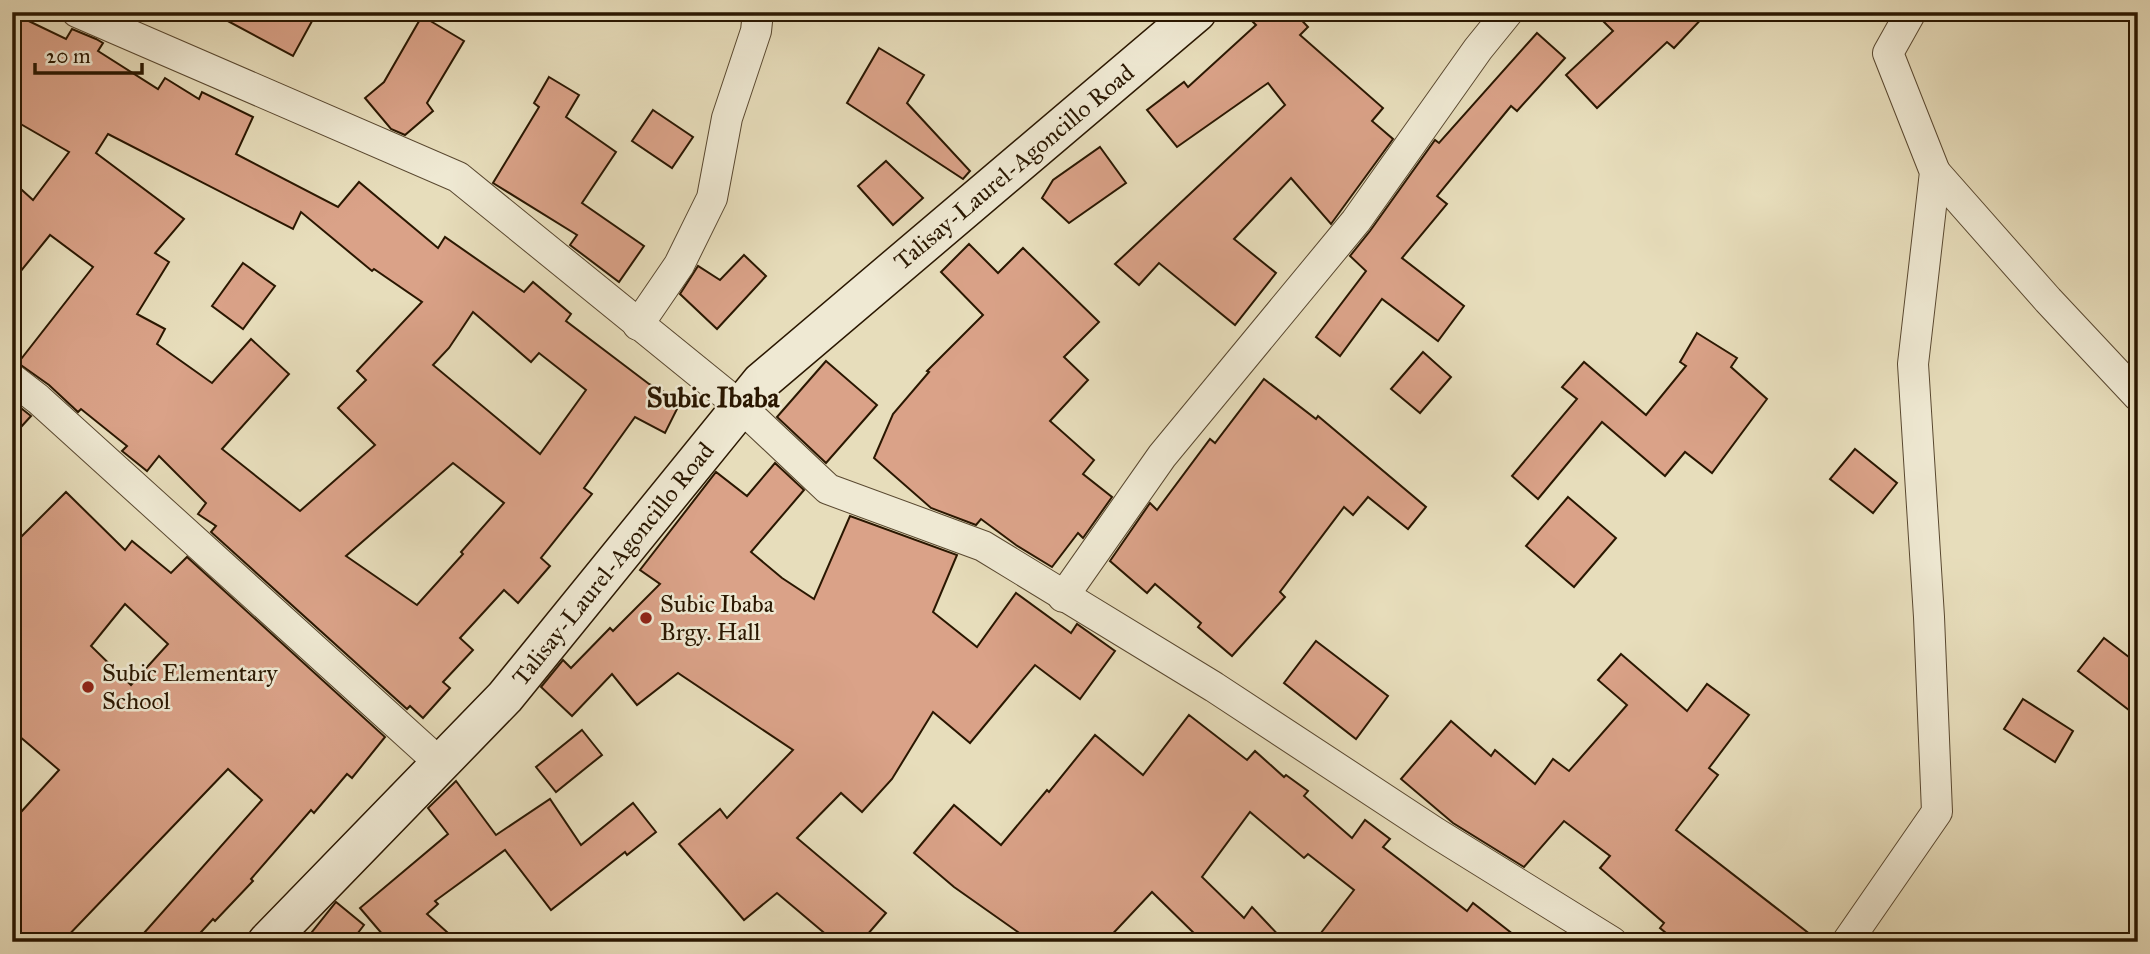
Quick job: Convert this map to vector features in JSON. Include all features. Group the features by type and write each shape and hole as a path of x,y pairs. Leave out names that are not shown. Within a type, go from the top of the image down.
{"main road":[{"name":"Talisay-Laurel-Agoncillo Road","path":"267,942 505,697 761,382 1197,12"}],"street":[{"path":"77,12 458,177 740,406 828,489 983,546 1214,687 1436,832 1612,942"},
{"path":"638,325 679,265 712,198 727,118 756,31 758,12"},
{"path":"1063,597 1162,456 1356,221 1478,49 1508,12"},
{"path":"1911,12 1888,53 1934,172 2138,396"},
{"path":"1847,942 1937,812 1929,617 1913,364 1934,172"},
{"path":"12,379 38,399 441,764"}],"building":[{"path":"211,12 317,12 293,56"},
{"path":"1243,12 1294,12 1308,27 1300,35 1383,108 1372,121 1393,139 1331,224 1291,178 1234,239 1276,273 1235,325 1159,263 1139,285 1115,264 1285,105 1268,83 1177,147 1147,110 1184,82 1188,87 1256,25"},
{"path":"1594,12 1708,12 1674,48 1667,42 1597,108 1566,75 1613,31"},
{"path":"12,13 66,39 72,29 96,39 103,43 98,51 158,89 165,78 199,99 202,92 253,117 236,154 338,207 359,182 438,248 445,237 524,292 533,282 571,314 566,321 649,384 681,401 665,433 635,417 584,488 592,494 541,558 550,566 518,603 504,590 460,638 473,650 443,682 450,688 423,718 410,706 407,709 211,532 216,526 198,514 206,503 159,456 147,471 122,451 127,446 81,409 78,412 49,385 18,363 93,267 50,235 12,282 12,181 33,200 69,152 12,119","holes":["108,134 293,229 301,212 372,271 374,269 422,302 357,371 366,380 338,408 375,445 300,511 222,449 289,374 251,339 212,383 157,344 165,329 137,314 169,262 155,253 184,219 96,153","473,312 531,362 539,353 586,390 540,454 433,365 449,348","453,463 504,503 417,605 346,556"]},
{"path":"422,16 464,41 427,103 433,111 405,135 391,129 365,98 384,82"},
{"path":"1537,33 1565,58 1517,111 1511,106 1437,196 1447,204 1402,258 1464,306 1438,341 1382,299 1340,356 1316,337 1366,271 1350,256 1435,140 1439,143"},
{"path":"879,48 924,75 907,103 970,171 963,179 847,103"},
{"path":"549,77 579,95 566,117 616,152 582,203 644,246 619,282 570,245 577,235 493,183 539,107 534,103"},
{"path":"653,110 693,137 672,168 632,141"},
{"path":"1100,147 1126,183 1069,223 1042,198 1053,180"},
{"path":"886,161 923,198 893,225 858,186"},
{"path":"969,244 998,273 1023,248 1099,322 1064,357 1088,380 1050,421 1094,460 1083,474 1112,497 1083,538 1078,533 1052,567 981,519 976,525 931,508 874,458 893,414 929,372 927,371 983,315 941,272"},
{"path":"744,255 766,276 717,329 680,294 698,266 720,280"},
{"path":"243,263 275,286 243,329 212,306"},
{"path":"1697,333 1737,358 1731,367 1767,399 1712,473 1685,452 1665,476 1602,422 1538,499 1512,476 1577,399 1562,387 1584,362 1646,415 1686,366 1680,362"},
{"path":"1423,352 1451,377 1420,413 1391,389"},
{"path":"826,361 877,405 826,463 777,417"},
{"path":"1264,379 1316,419 1318,416 1426,507 1408,529 1368,497 1353,515 1344,507 1280,592 1285,597 1232,656 1198,627 1201,623 1155,584 1147,593 1110,561 1150,503 1157,510 1210,439 1215,443"},
{"path":"12,401 31,416 12,437"},
{"path":"1855,449 1897,483 1873,513 1830,479"},
{"path":"775,463 804,490 751,552 782,578 814,599 850,516 957,555 933,612 977,647 1016,593 1071,633 1077,624 1115,651 1080,699 1035,665 970,743 933,712 892,779 862,812 841,793 797,838 886,913 861,942 835,942 777,893 744,920 679,844 720,809 727,818 793,750 678,673 637,705 612,674 572,716 541,687 563,660 571,668 610,628 613,631 660,584 640,570 716,472 747,496"},
{"path":"66,492 125,550 132,541 171,573 187,557 385,737 352,778 347,774 314,813 311,810 251,879 253,881 192,942 136,942 262,800 228,769 62,942 12,942 12,822 59,770 12,730 12,546","holes":["125,604 168,644 131,685 91,646"]},
{"path":"1568,497 1616,538 1574,587 1526,546"},
{"path":"2104,638 2138,664 2138,717 2078,671"},
{"path":"1316,641 1388,696 1356,739 1284,683"},
{"path":"1621,654 1687,711 1707,684 1749,715 1709,768 1718,775 1676,830 1820,942 1677,942 1660,928 1664,923 1600,868 1610,856 1564,821 1524,867 1453,823 1401,779 1451,721 1491,756 1495,750 1535,784 1553,759 1569,771 1627,705 1598,680"},
{"path":"2023,699 2073,731 2055,762 2004,729"},
{"path":"1189,715 1247,760 1255,751 1284,777 1286,775 1308,791 1304,796 1352,838 1365,820 1390,839 1383,847 1467,911 1473,903 1523,942 1314,942 1354,890 1308,854 1304,858 1250,812 1202,877 1244,918 1252,907 1285,942 1203,942 1152,892 1105,942 1032,942 954,887 914,853 954,805 1001,845 1095,735 1143,775"},
{"path":"582,730 602,755 556,792 536,767"},
{"path":"456,781 496,835 550,799 581,845 633,803 656,832 627,855 625,852 551,910 505,850 435,901 438,904 427,914 458,942 389,942 360,908 448,834 428,808"},
{"path":"336,902 364,925 351,942 304,942"}],"place":[{"name":"Subic Ibaba Brgy. Hall","path":"646,618"},
{"name":"Subic Elementary School","path":"88,687"}],"district":[{"name":"Subic Ibaba","path":"713,397"}]}
